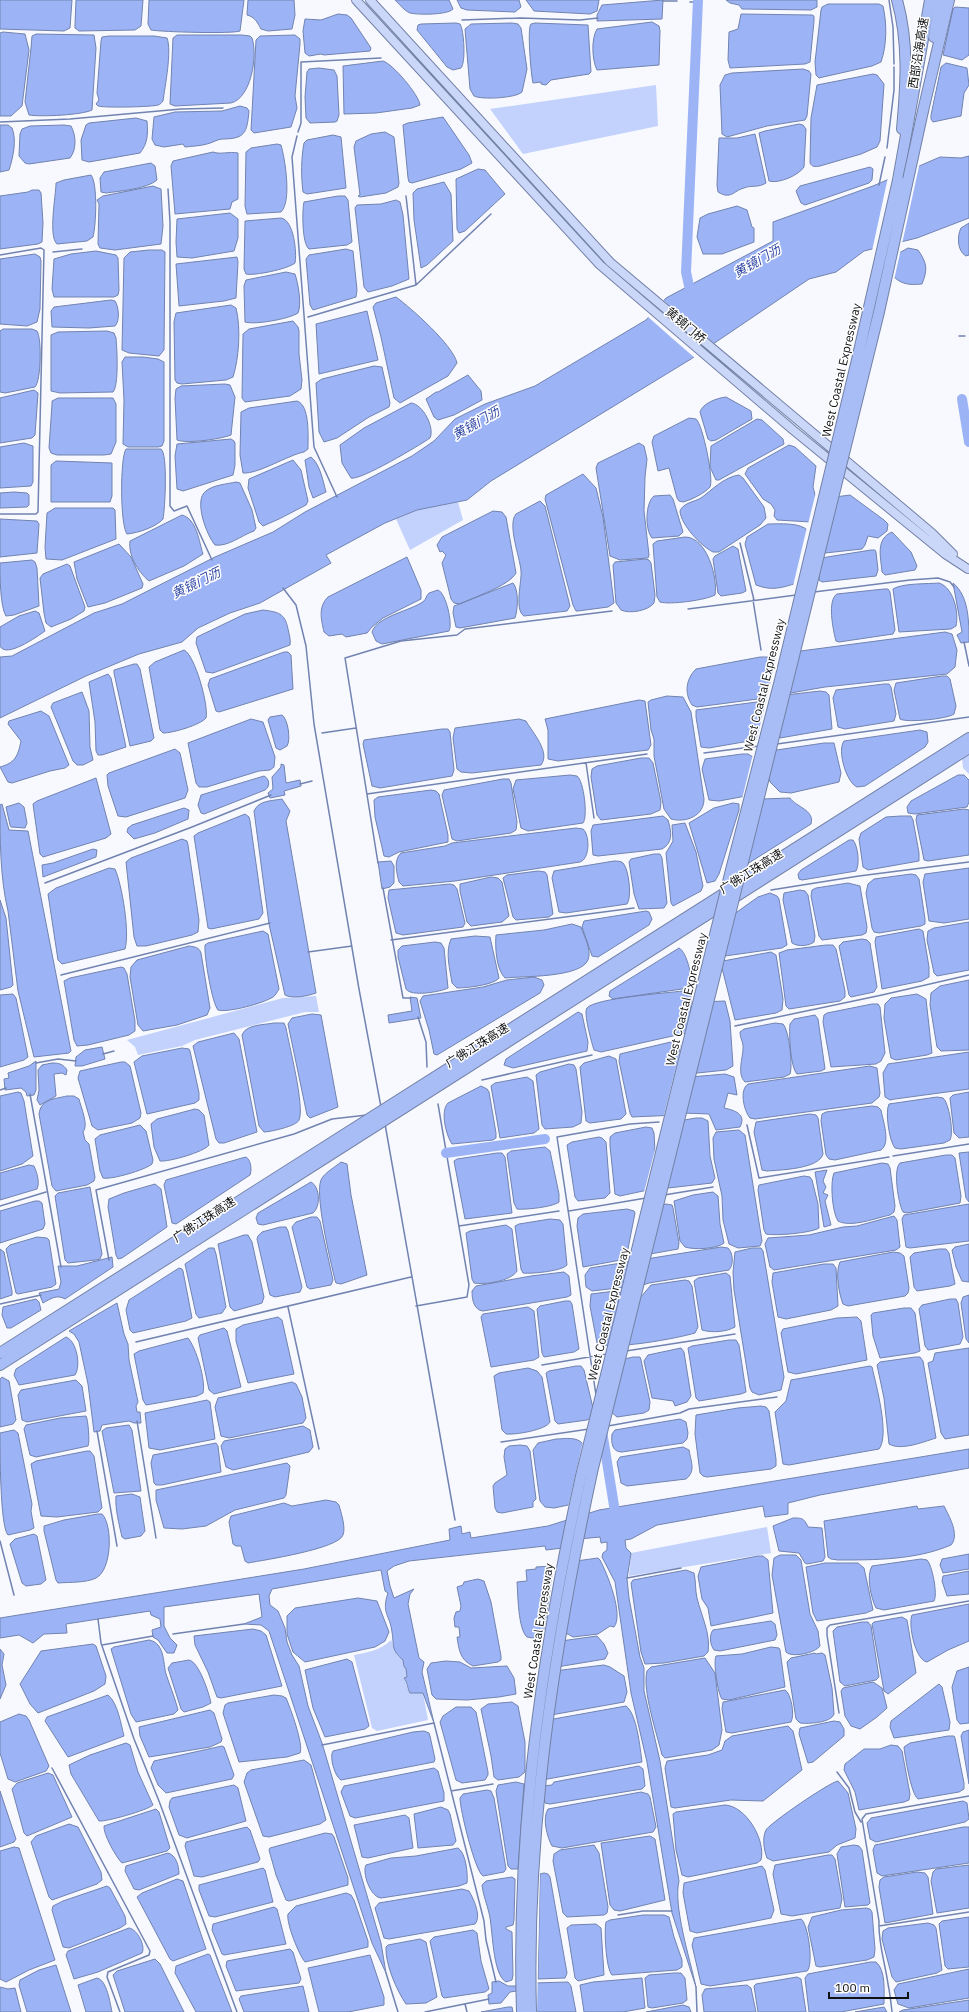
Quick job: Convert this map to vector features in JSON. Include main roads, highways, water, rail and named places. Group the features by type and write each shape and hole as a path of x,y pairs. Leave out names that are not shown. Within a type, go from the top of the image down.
{"highway":[{"path":"898,0 904,23 906,75 898,180"},
{"name":"West Coastal Expressway","path":"522,2012 520,1969 524,1867 529,1794 541,1692 563,1560 581,1476 731,870 780,680 857,360 898,180 910,120 930,0"},
{"name":"西部沿海高速","path":"923,111 940,0"},
{"path":"923,111 949,0"},
{"name":"West Coastal Expressway","path":"531,2012 530,1970 538,1812 548,1710 572,1564 597,1452 879,312 923,111"},
{"name":"广佛江珠高速","path":"0,1353 451,1072 939,762 969,738"},
{"name":"广佛江珠高速","path":"939,762 969,748"},
{"name":"广佛江珠高速","path":"0,1365 334,1146"}],"main road":[{"name":"黄镜门桥","path":"356,0 568,233 626,289 793,430 945,554 969,570"},
{"name":"黄镜门桥","path":"370,0 575,226 629,280 932,534 969,570"}],"water":[{"path":"0,0 72,0 70,28 64,31 0,29"},
{"path":"76,0 143,0 141,26 135,30 79,31 75,28"},
{"path":"149,0 244,0 240,31 197,32 151,30 148,24"},
{"path":"248,0 294,0 295,15 292,29 268,31 261,29 254,18 247,15"},
{"path":"395,0 449,0 453,9 439,13 414,14 406,11"},
{"path":"457,0 519,0 521,7 515,12 467,10 461,8"},
{"path":"526,0 599,0 597,11 590,14 534,11"},
{"path":"663,0 662,19 597,21 597,15 602,5"},
{"path":"726,0 817,0 817,7 811,10 742,9 739,5 730,3"},
{"path":"828,4 879,4 883,6 886,34 881,62 872,66 819,78 816,75 815,62 821,10 822,7"},
{"path":"955,7 969,8 969,55 962,60 943,55 953,9"},
{"path":"338,14 347,15 351,18 371,48 370,51 309,56 305,53 303,31 305,19 321,20"},
{"path":"741,14 814,16 810,62 805,64 730,68 728,60 729,32 738,29"},
{"path":"652,22 659,26 660,31 659,65 597,70 593,50 594,38 597,29"},
{"path":"421,24 460,24 461,27 464,59 461,68 453,70 447,67 417,30 418,25"},
{"path":"471,24 518,24 521,28 527,69 522,92 513,96 499,98 474,96 470,89 465,29"},
{"path":"531,24 588,25 591,72 589,74 551,80 546,85 541,84 541,82 533,83 530,62 529,34"},
{"path":"0,33 25,34 29,50 22,106 11,116 0,116"},
{"path":"36,34 94,35 96,48 92,110 62,115 29,115 25,102 32,36"},
{"path":"177,35 242,35 250,36 252,38 254,55 251,75 244,93 238,100 231,103 175,106 170,104 173,38"},
{"path":"295,35 300,39 300,44 295,96 297,108 291,127 254,133 251,130 256,40 260,36"},
{"path":"154,36 167,38 169,51 168,69 163,101 160,104 147,106 102,107 96,104 99,100 97,93 101,41 102,37"},
{"path":"383,61 393,68 405,80 419,100 420,105 412,108 376,113 344,114 343,66"},
{"path":"946,63 967,68 969,85 964,93 961,116 933,122 931,115 941,67"},
{"path":"319,68 334,70 337,76 339,115 337,121 335,122 310,123 306,118 305,97 307,72 309,69"},
{"path":"803,69 809,71 811,74 807,116 805,120 767,126 727,137 722,134 720,85 725,75 732,73"},
{"path":"873,74 877,75 884,84 880,141 877,147 861,154 815,167 810,163 811,118 817,85"},
{"path":"240,106 247,108 249,111 248,119 246,130 236,138 220,139 204,145 185,147 183,144 164,147 155,145 152,139 154,117 175,112 222,111"},
{"path":"443,117 469,155 472,163 461,169 412,183 409,182 403,125"},
{"path":"136,118 147,121 147,138 145,146 140,153 89,162 82,160 81,140 86,125 89,123"},
{"path":"799,124 803,125 806,129 804,167 798,173 783,180 773,182 769,181 759,133"},
{"path":"0,125 8,125 12,128 14,143 13,155 9,170 0,172"},
{"path":"30,126 71,126 75,138 74,150 70,158 29,164 25,163 19,156 20,134 22,129"},
{"path":"385,132 394,137 399,183 398,187 386,193 360,197 358,196 360,195 354,147 356,141 371,134"},
{"path":"755,134 766,183 740,189 729,195 718,192 719,138 737,138"},
{"path":"333,135 341,137 346,188 307,194 303,192 302,180 304,143 307,140"},
{"path":"277,144 281,145 286,169 287,190 284,207 281,212 247,214 245,206 246,152 251,148"},
{"path":"213,152 238,153 238,199 232,202 230,209 175,214 171,166 173,161"},
{"name":"黄镜门沥","path":"969,156 969,218 917,238 864,251 836,272 809,279 691,359 491,481 467,500 417,510 385,523 326,555 331,563 260,603 230,613 198,628 182,642 139,654 86,676 0,718 0,657 12,656 94,613 122,604 215,557 273,532 305,512 412,456 434,441 455,419 485,404 535,386 646,320 666,298 773,241 773,222 873,186 940,157 961,158"},
{"path":"151,163 155,166 157,180 153,183 133,189 106,193 101,192 100,178 104,172"},
{"path":"870,167 873,169 872,180 869,183 805,205 801,203 796,191 800,186"},
{"path":"478,169 485,170 505,194 465,231 459,233 457,229 456,179"},
{"path":"91,175 96,196 96,215 93,237 87,241 57,244 54,240 53,233 56,183"},
{"path":"444,182 451,194 453,241 427,265 421,268 414,220 413,193 417,189"},
{"path":"153,186 161,189 163,226 161,244 115,250 100,248 98,244 99,204 97,200 103,196"},
{"path":"32,190 39,190 41,193 43,223 42,242 38,244 0,249 0,196 28,192"},
{"path":"345,196 348,200 352,242 347,245 309,249 305,241 304,234 304,202"},
{"path":"396,200 400,202 403,215 409,279 392,286 368,292 364,287 355,208 357,205 381,204"},
{"path":"737,206 747,210 752,227 754,228 754,242 722,254 703,254 697,237 700,218 708,214"},
{"path":"230,213 238,219 238,238 234,251 192,258 177,257 177,219"},
{"path":"281,218 289,224 292,230 295,245 295,263 286,268 271,272 246,274 244,269 245,221"},
{"path":"969,223 969,255 966,256 959,247 958,239 961,228"},
{"path":"908,248 918,250 925,263 926,270 922,284 906,284 893,276 899,253"},
{"path":"346,249 353,251 357,290 356,297 313,310 310,305 306,259 309,255"},
{"path":"162,250 165,252 164,350 159,356 129,353 122,350 124,258 130,252"},
{"path":"96,251 116,255 118,258 118,295 114,297 54,297 52,289 54,259 71,254"},
{"path":"35,254 40,257 41,261 40,309 37,322 27,326 0,324 0,259"},
{"path":"237,257 236,298 224,301 179,306 176,264"},
{"path":"286,272 295,274 300,299 298,313 272,321 256,323 245,322 244,286 246,280"},
{"path":"396,297 421,318 440,337 454,355 457,363 448,376 400,403 394,398 373,307 376,303"},
{"path":"111,300 115,301 118,310 118,321 115,326 89,328 52,327 51,311 54,307"},
{"path":"231,305 236,308 239,333 237,361 233,377 226,380 182,384 177,383 175,380 174,322 176,313"},
{"path":"367,311 378,360 319,374 316,324"},
{"path":"293,321 298,327 299,331 299,354 302,380 301,389 290,396 245,402 242,398 243,334 249,329"},
{"path":"3,329 32,329 37,331 40,342 40,360 39,377 35,387 5,393 0,392 0,331"},
{"path":"107,331 114,333 116,338 117,375 113,392 60,393 51,391 51,335 58,332"},
{"path":"125,357 158,359 164,362 164,441 162,446 158,447 128,447 123,444 124,400 122,362"},
{"path":"374,366 382,367 390,403 389,407 369,417 337,438 324,442 319,432 316,383 322,379"},
{"path":"468,375 481,391 482,400 454,415 438,420 434,417 426,399"},
{"path":"230,385 235,397 231,435 204,440 177,440 176,389 181,386"},
{"path":"34,390 38,393 35,435 32,438 0,443 0,398"},
{"path":"726,397 751,411 752,419 716,440 711,441 708,439 700,412 707,404 719,398"},
{"path":"58,398 113,398 116,404 116,442 111,454 57,455 51,453 49,448 52,401"},
{"path":"297,401 304,408 306,415 308,449 257,471 243,473 240,455 241,412 249,408"},
{"path":"411,403 420,407 427,417 431,428 430,438 377,469 351,478 342,463 340,445 364,428"},
{"path":"689,418 696,419 702,431 705,441 711,482 710,487 705,492 683,502 679,501 677,498 669,468 658,471 652,442 654,436"},
{"path":"757,419 762,420 783,439 784,444 719,480 716,480 710,467 711,446"},
{"path":"231,439 235,443 235,465 233,475 183,491 177,489 175,456 177,444"},
{"path":"24,443 33,446 33,482 31,486 0,488 0,447"},
{"path":"639,443 644,446 647,459 644,511 649,555 648,558 620,560 610,556 596,468 598,463"},
{"path":"789,445 795,447 816,466 813,487 816,498 811,522 777,520 774,516 775,510 771,504 763,499 745,474 748,468"},
{"path":"126,449 161,449 165,461 165,505 163,519 156,525 127,534 122,506 122,477"},
{"path":"311,457 319,468 326,492 313,498 309,487 305,460"},
{"path":"293,460 301,470 308,501 306,505 263,526 259,522 248,488 249,479"},
{"path":"56,461 112,463 112,496 110,502 51,502 51,465"},
{"path":"583,474 596,488 603,517 614,603 608,607 576,611 573,605 545,499 546,495"},
{"path":"739,475 743,478 764,507 766,518 760,525 719,552 713,552 703,545 688,529 681,517 681,508 701,498 728,478"},
{"path":"236,482 240,483 252,510 256,528 254,531 230,543 215,545 205,526 201,510 202,496 212,487"},
{"path":"0,493 27,493 29,495 29,505 27,507 0,508"},
{"path":"670,495 673,499 683,532 679,536 652,538 647,523 651,499 654,496"},
{"path":"850,495 884,520 888,524 887,531 878,538 868,536 862,549 825,553 835,497"},
{"path":"540,501 545,506 570,606 567,611 524,616 519,608 521,571 513,533 513,526 516,514"},
{"path":"55,508 113,508 115,510 116,539 62,560 46,559 45,547 47,513"},
{"path":"493,511 502,512 506,517 516,573 512,578 491,591 460,604 454,603 451,599 442,563 446,555 442,551 440,552 437,545 442,537"},
{"path":"182,515 187,517 194,526 199,537 203,554 184,566 149,581 141,573 132,557 130,541"},
{"path":"0,519 37,521 39,524 37,553 0,557"},
{"path":"768,524 795,525 805,528 808,531 797,583 776,588 767,588 756,585 745,544 747,537"},
{"path":"892,532 911,552 917,566 915,570 885,575 882,572 880,555 881,544 883,539"},
{"path":"685,537 693,539 705,551 713,569 715,579 715,595 688,602 660,602 657,597 653,544 657,541"},
{"path":"119,544 131,557 143,584 142,588 105,603 88,607 77,579 74,562"},
{"path":"733,546 738,549 746,591 721,596 718,593 713,559 715,556"},
{"path":"875,550 876,552 878,570 876,576 822,582 819,580 821,558"},
{"path":"407,557 421,590 421,599 383,618 367,633 346,637 342,634 329,636 324,632 321,613 323,605 328,597"},
{"path":"645,559 649,560 651,563 655,595 654,603 643,610 629,612 621,610 616,603 613,565 615,562"},
{"path":"32,560 35,562 37,568 39,606 14,615 6,616 1,598 0,563"},
{"path":"67,564 70,566 85,607 84,611 71,619 51,627 46,623 40,578 43,574"},
{"path":"513,583 516,590 517,600 515,618 460,628 456,627 453,613 454,606"},
{"path":"939,583 952,595 957,614 956,626 951,629 899,632 893,589 909,585"},
{"path":"953,583 958,588 965,602 969,626 969,642 961,643 957,635 962,632"},
{"path":"888,589 890,592 895,630 893,634 839,642 836,641 831,609 834,597 837,594"},
{"path":"438,590 444,597 448,609 450,622 449,631 382,644 376,641 372,632 375,626 387,618 418,605 424,601 429,593"},
{"path":"263,610 283,616 287,624 290,645 213,673 206,672 196,643 197,637 245,614"},
{"path":"35,611 39,613 45,631 15,648 9,650 3,649 0,646 0,627 19,616"},
{"path":"945,632 952,634 957,650 955,667 947,674 825,687 785,694 793,652"},
{"path":"184,650 188,654 197,671 205,703 206,718 203,721 186,728 163,733 160,730 149,667 155,662"},
{"path":"284,652 288,652 291,655 293,689 219,712 216,711 208,685 210,679"},
{"path":"760,657 771,657 779,661 773,697 697,707 692,705 689,700 687,686 690,677 696,669"},
{"path":"137,664 140,669 154,738 151,741 130,746 114,670"},
{"path":"108,674 111,678 126,747 98,755 96,751 95,722 89,682"},
{"path":"947,676 950,679 956,706 954,714 927,720 910,721 900,719 894,690 896,683"},
{"path":"889,684 891,687 896,714 894,721 845,729 838,727 833,698 836,690"},
{"path":"820,691 826,692 829,695 832,729 780,738 777,696"},
{"path":"82,692 89,711 90,747 93,760 83,765 77,765 73,761 51,707 53,703"},
{"path":"667,696 683,697 691,712 704,799 701,810 698,814 682,820 671,819 664,809 654,756 654,739 651,730 648,702"},
{"path":"639,700 645,701 651,745 648,750 558,761 548,759 548,730 545,719"},
{"path":"772,700 772,737 709,748 701,747 696,710"},
{"path":"41,711 49,716 69,765 65,768 12,783 8,782 0,767 9,763 15,758 19,751 21,741 8,724 9,721"},
{"path":"282,715 286,721 289,739 287,746 280,750 276,748 268,720 270,717"},
{"path":"251,719 263,722 275,757 274,767 270,770 259,771 207,787 199,787 196,783 188,743"},
{"path":"519,719 526,721 540,742 544,754 541,765 472,773 461,772 457,769 453,738 455,728"},
{"path":"448,729 450,732 454,770 452,776 380,788 372,786 363,744 364,740"},
{"path":"920,730 927,732 928,742 925,747 865,786 857,787 849,779 842,758 842,745 844,741"},
{"path":"824,743 834,743 841,773 839,782 791,793 780,792 770,782 763,752"},
{"path":"175,749 180,753 188,790 185,798 126,817 118,816 108,786 107,775"},
{"path":"748,754 753,757 757,794 719,801 709,800 702,769 705,759"},
{"path":"641,758 649,758 653,763 661,802 660,810 651,814 601,820 597,815 591,777 592,769 597,766"},
{"path":"281,764 284,765 286,783 300,780 301,786 284,791 285,795 270,798 268,793 273,789 272,777 281,767"},
{"path":"570,775 577,776 582,785 585,807 583,823 528,831 521,828 513,789 516,780"},
{"path":"958,775 964,775 969,780 969,802 967,807 915,814 908,813 907,807 911,801"},
{"path":"264,776 269,783 265,790 204,814 201,813 198,805 201,795"},
{"path":"96,778 111,834 106,838 43,857 40,854 33,804 37,801"},
{"path":"509,779 511,783 517,822 516,830 511,833 457,841 452,839 442,795 444,790"},
{"path":"431,790 436,791 439,794 448,835 448,842 399,852 389,857 384,856 375,817 374,800 378,797"},
{"path":"790,798 808,812 811,819 811,824 744,866 762,799"},
{"path":"282,799 290,811 286,821 316,993 300,997 285,995 269,924 254,811 256,807 262,803"},
{"path":"19,803 24,807 27,823 25,828 11,827 10,825 6,807"},
{"path":"733,803 739,804 739,810 719,874 715,881 707,883 689,823 714,808"},
{"path":"2,804 9,830 28,831 71,1051 69,1053 34,1057 18,991 8,911 3,885 0,831 0,805"},
{"path":"184,808 189,810 188,819 155,833 134,839 127,832 128,828 132,825"},
{"path":"964,809 969,810 969,855 928,861 924,860 916,820 917,815"},
{"path":"245,814 249,817 250,821 263,913 259,919 211,929 208,928 194,836"},
{"path":"663,816 668,820 671,836 666,846 662,849 598,856 593,855 591,831 593,825"},
{"path":"911,816 913,820 919,861 868,870 863,867 859,839 861,833 886,817"},
{"path":"685,823 696,852 703,886 701,891 673,906 671,903 666,853 673,841 672,825"},
{"path":"576,828 583,829 588,841 586,856 580,862 455,881 403,886 399,882 396,863 401,853 445,846 452,843"},
{"path":"182,839 187,841 188,845 199,920 198,932 192,935 146,946 137,946 134,937 126,862 131,858"},
{"path":"849,840 853,840 857,851 858,864 856,871 802,880 799,879 798,874 801,870"},
{"path":"93,849 97,850 96,857 43,877 42,865 53,863"},
{"path":"660,854 662,858 667,903 664,908 639,909 634,894 629,862 631,859"},
{"path":"391,861 394,866 394,883 390,887 382,889 378,862"},
{"path":"614,861 622,862 627,871 630,890 629,901 627,904 566,913 559,912 552,878 554,871"},
{"path":"109,868 115,869 123,897 127,932 125,949 62,964 58,960 48,894 56,888"},
{"path":"969,868 969,919 944,923 929,921 923,882 925,874"},
{"path":"538,871 545,872 547,875 553,914 549,917 516,920 513,917 503,878 507,875"},
{"path":"911,874 916,875 919,879 925,924 879,933 874,932 866,893 868,884 874,879"},
{"path":"491,877 498,878 502,882 509,916 502,922 471,926 467,922 460,891 460,884"},
{"path":"848,883 860,886 867,927 866,933 862,935 822,940 819,936 811,896 812,890"},
{"path":"450,884 454,885 457,889 465,923 463,927 403,935 396,933 388,898 389,890"},
{"path":"800,890 805,891 808,895 815,936 814,942 803,946 792,943 783,900 784,893"},
{"path":"770,893 777,896 779,899 787,945 782,948 725,956 723,922 758,897"},
{"path":"0,900 6,918 13,985 0,990"},
{"path":"646,911 649,912 652,919 649,925 598,957 592,956 582,927 584,921"},
{"path":"969,922 969,970 937,976 934,973 927,940 928,931 934,928"},
{"path":"572,924 581,927 586,939 589,956 588,960 583,966 563,973 550,975 505,978 498,964 496,935 544,930"},
{"path":"919,929 923,931 929,967 929,977 922,981 882,989 875,942 876,937"},
{"path":"263,931 268,934 279,989 273,997 262,1002 237,1009 223,1011 218,1010 213,998 209,979 205,945 208,943"},
{"path":"475,936 490,937 499,978 492,983 473,987 457,988 452,983 448,961 449,944 451,939"},
{"path":"862,939 867,940 870,943 877,987 874,992 851,997 849,995 839,946 843,942"},
{"path":"435,942 441,943 444,948 448,988 426,993 414,993 409,991 406,989 398,957 398,950 402,946"},
{"path":"833,945 836,949 845,997 840,1001 789,1009 786,1006 779,953 787,950"},
{"path":"189,946 198,948 201,953 210,1008 207,1015 177,1025 143,1031 138,1025 130,977 131,967 137,960"},
{"path":"679,948 685,955 689,966 691,979 689,988 613,999 609,996 610,991"},
{"path":"771,952 776,955 783,999 782,1010 776,1013 735,1020 722,968 723,961"},
{"path":"121,967 124,968 127,974 135,1021 135,1031 129,1035 88,1045 77,1046 74,1040 64,981 70,978"},
{"path":"534,977 542,980 544,985 540,993 437,1055 434,1054 429,1030 420,1001 423,996 483,987 507,980"},
{"path":"969,980 969,1050 941,1051 937,1047 930,1005 931,993 940,986"},
{"path":"683,991 691,994 691,1025 686,1033 601,1052 594,1050 586,1015 587,1008 593,1004 603,1001"},
{"path":"13,994 16,998 28,1057 24,1060 0,1067 0,995"},
{"path":"917,994 926,999 932,1053 896,1060 891,1058 890,1053 884,1018 885,1004 891,998"},
{"path":"410,997 417,998 421,1018 389,1023 388,1015 412,1011"},
{"path":"725,1001 730,1021 733,1066 726,1070 688,1074 701,1002"},
{"path":"878,1004 880,1007 885,1053 881,1061 876,1064 831,1067 823,1022 824,1015 827,1013"},
{"path":"578,1012 582,1014 588,1042 587,1051 513,1068 504,1065 506,1059"},
{"path":"312,1014 321,1015 338,1107 310,1118 307,1115 288,1024 292,1018"},
{"path":"815,1015 818,1019 825,1069 821,1071 797,1074 791,1057 790,1024 794,1019"},
{"path":"274,1023 284,1023 286,1028 298,1090 300,1113 299,1120 294,1124 277,1130 264,1132 259,1126 242,1035 244,1031 251,1027"},
{"path":"775,1023 783,1024 787,1033 791,1056 790,1074 784,1077 745,1082 741,1074 743,1045 740,1032 744,1029"},
{"path":"234,1033 239,1039 257,1132 224,1143 219,1143 216,1139 193,1046 198,1042"},
{"path":"675,1041 680,1045 677,1115 632,1117 619,1061 620,1054"},
{"path":"102,1047 105,1059 82,1066 75,1066 76,1057 85,1050"},
{"path":"182,1048 189,1049 190,1051 199,1093 199,1100 195,1103 147,1114 134,1062 142,1056"},
{"path":"969,1052 969,1089 890,1100 885,1097 883,1073 888,1064"},
{"path":"609,1056 616,1059 626,1114 621,1119 590,1123 586,1121 580,1067 584,1063"},
{"path":"36,1061 36,1090 34,1095 27,1096 26,1092 21,1088 5,1090 4,1079 9,1078 8,1073 29,1066"},
{"path":"125,1062 130,1066 141,1113 140,1118 132,1123 98,1130 92,1126 78,1078 80,1071"},
{"path":"52,1063 64,1066 67,1070 66,1075 62,1073 54,1074 56,1096 40,1105 37,1100 39,1090 38,1070 42,1065"},
{"path":"569,1064 574,1065 576,1069 582,1112 581,1123 573,1127 545,1129 542,1125 536,1075 540,1072"},
{"path":"870,1066 877,1068 880,1093 879,1097 872,1103 755,1119 750,1118 744,1106 743,1096 745,1087 748,1084"},
{"path":"725,1074 734,1077 737,1095 728,1093 724,1108 735,1111 741,1116 742,1123 740,1127 716,1130 709,1114 683,1113 690,1077"},
{"path":"527,1077 533,1081 539,1129 534,1133 500,1138 491,1086 495,1083"},
{"path":"481,1086 489,1092 496,1138 493,1140 452,1144 448,1135 444,1117 444,1112 448,1103"},
{"path":"18,1092 21,1093 24,1101 33,1156 22,1164 0,1171 0,1096"},
{"path":"969,1092 969,1137 959,1138 954,1133 950,1098 953,1095"},
{"path":"74,1096 79,1099 85,1121 85,1129 83,1132 85,1140 89,1144 95,1177 94,1181 87,1185 56,1191 52,1186 39,1114 42,1105 49,1100"},
{"path":"937,1097 943,1098 949,1111 951,1125 950,1140 944,1143 901,1149 895,1148 888,1126 887,1113 889,1104"},
{"path":"872,1106 878,1107 881,1110 886,1132 886,1142 884,1147 881,1150 835,1160 829,1159 826,1155 821,1121 822,1114 826,1112"},
{"path":"195,1109 199,1110 204,1115 209,1145 200,1151 186,1156 160,1161 154,1147 151,1124 157,1119"},
{"path":"810,1114 816,1115 818,1118 823,1154 820,1159 807,1166 798,1168 767,1171 762,1170 754,1132 756,1122"},
{"path":"702,1118 708,1121 710,1156 715,1178 712,1183 668,1188 666,1186 667,1123"},
{"path":"140,1125 146,1131 153,1160 152,1164 128,1174 113,1178 103,1178 100,1171 95,1139 100,1135"},
{"path":"646,1127 652,1128 654,1133 657,1188 620,1196 615,1194 610,1137 615,1133"},
{"path":"739,1130 745,1135 762,1241 760,1246 738,1248 729,1244 723,1220 722,1196 714,1159 713,1138 716,1132"},
{"path":"599,1137 606,1142 610,1193 605,1198 578,1201 575,1197 567,1145 572,1142"},
{"path":"545,1147 550,1151 559,1194 559,1202 539,1208 517,1209 514,1203 507,1154 511,1151"},
{"path":"969,1152 969,1202 966,1198 959,1153"},
{"path":"502,1153 505,1157 512,1213 465,1219 454,1161 457,1159"},
{"path":"952,1155 955,1158 961,1196 960,1203 907,1213 903,1212 899,1201 897,1186 897,1172 900,1163"},
{"path":"246,1157 250,1163 250,1175 176,1224 172,1223 164,1185 166,1180"},
{"path":"341,1162 347,1164 351,1195 367,1275 341,1284 336,1283 330,1259 321,1211 320,1185 322,1178"},
{"path":"882,1163 888,1164 890,1168 895,1206 894,1212 890,1215 856,1223 843,1223 838,1221 834,1211 832,1197 834,1173"},
{"path":"29,1165 34,1166 36,1172 38,1180 37,1189 0,1200 0,1173"},
{"path":"827,1170 823,1181 826,1187 823,1193 828,1195 825,1201 831,1225 824,1227 815,1172"},
{"path":"804,1176 810,1177 812,1180 818,1204 819,1228 793,1234 766,1234 764,1230 758,1190 759,1185"},
{"path":"311,1182 314,1184 318,1192 317,1206 313,1213 263,1225 258,1224 256,1218 258,1213"},
{"path":"155,1184 161,1189 167,1227 122,1258 118,1259 116,1255 108,1207 109,1199"},
{"path":"90,1187 102,1254 100,1259 68,1263 65,1260 55,1196 58,1193"},
{"path":"713,1192 718,1196 720,1224 724,1243 716,1247 685,1247 680,1241 674,1201 693,1195"},
{"path":"35,1201 42,1203 45,1224 43,1229 0,1243 0,1211"},
{"path":"969,1204 969,1241 910,1248 906,1247 902,1219 904,1215"},
{"path":"661,1205 672,1205 673,1208 679,1243 678,1249 639,1256"},
{"path":"627,1209 634,1211 635,1213 626,1259 583,1267 577,1226 578,1218 583,1214"},
{"path":"894,1216 897,1220 900,1247 896,1250 774,1270 770,1267 765,1244 768,1238 809,1235 843,1227 857,1226"},
{"path":"311,1217 317,1217 320,1221 333,1280 331,1285 310,1289 307,1287 292,1227 296,1222"},
{"path":"550,1219 560,1220 563,1224 567,1265 559,1269 523,1273 521,1269 515,1226"},
{"path":"506,1225 512,1229 517,1271 504,1280 497,1282 474,1283 472,1279 466,1233"},
{"path":"280,1227 286,1227 288,1231 302,1287 300,1292 275,1297 270,1295 257,1239 262,1232"},
{"path":"248,1235 252,1242 264,1297 262,1303 234,1311 230,1307 218,1244"},
{"path":"37,1237 47,1238 49,1240 56,1284 52,1287 18,1294 16,1293 6,1249 10,1245"},
{"path":"969,1244 969,1282 962,1281 956,1267 952,1250 955,1247"},
{"path":"721,1247 728,1248 731,1253 732,1262 729,1270 643,1285 592,1291 586,1287 585,1275 590,1268"},
{"path":"209,1248 214,1248 216,1254 226,1307 222,1313 199,1318 196,1314 185,1264"},
{"path":"752,1248 761,1248 763,1251 784,1377 781,1390 759,1395 752,1392 750,1388 734,1290 733,1272 735,1252"},
{"path":"0,1249 4,1252 12,1295 0,1299"},
{"path":"946,1249 949,1253 955,1284 917,1291 914,1287 910,1257 914,1253"},
{"path":"893,1252 900,1253 904,1256 909,1288 908,1293 905,1296 848,1306 843,1304 840,1295 838,1277 840,1262"},
{"path":"112,1257 113,1267 65,1299 56,1297 43,1303 39,1293 59,1289 61,1282 58,1266 77,1266"},
{"path":"824,1264 833,1264 836,1268 838,1306 831,1310 786,1319 778,1317 772,1282 773,1273"},
{"path":"179,1268 183,1271 192,1318 186,1321 133,1333 130,1330 126,1310 129,1300"},
{"path":"564,1272 569,1276 571,1295 567,1297 483,1311 477,1309 473,1301 472,1291 476,1286 531,1276"},
{"path":"726,1273 730,1276 735,1327 719,1332 702,1330 694,1281 698,1278"},
{"path":"685,1280 689,1281 692,1286 698,1327 695,1333 675,1338 630,1345 616,1346 597,1343 590,1306 591,1294 615,1291 640,1298 651,1285"},
{"path":"969,1295 969,1343 966,1339 961,1303 963,1297"},
{"path":"36,1299 39,1302 41,1310 11,1328 7,1328 2,1315 3,1307"},
{"path":"956,1299 958,1303 963,1337 960,1344 928,1350 925,1346 919,1309 922,1305"},
{"path":"570,1301 572,1304 579,1349 574,1352 544,1357 542,1353 537,1309 540,1306"},
{"path":"117,1303 124,1334 128,1344 129,1360 138,1402 136,1406 137,1412 140,1412 141,1423 129,1421 102,1425 100,1431 94,1432 88,1384 79,1342 74,1334 69,1331"},
{"path":"528,1307 534,1311 539,1357 534,1360 491,1367 481,1317 483,1314"},
{"path":"911,1308 915,1313 920,1351 880,1358 873,1336 871,1315 873,1313"},
{"path":"278,1317 282,1320 294,1374 248,1383 236,1341 236,1329 243,1325"},
{"path":"857,1317 861,1321 867,1360 796,1374 788,1372 781,1333 783,1329 837,1318"},
{"path":"224,1328 227,1331 241,1387 214,1394 209,1390 198,1338 200,1335"},
{"path":"66,1337 73,1343 77,1354 78,1366 75,1375 19,1385 14,1375 16,1369"},
{"path":"188,1338 200,1364 204,1387 203,1393 197,1396 146,1405 143,1400 134,1354 139,1351"},
{"path":"736,1340 739,1345 746,1392 699,1401 696,1398 688,1348"},
{"path":"681,1348 684,1352 691,1396 687,1402 675,1406 673,1401 652,1398 644,1361 648,1355"},
{"path":"969,1348 969,1435 945,1439 941,1433 928,1363 933,1361 935,1353"},
{"path":"640,1357 641,1360 650,1402 649,1410 644,1413 617,1417 610,1411 611,1362"},
{"path":"920,1357 923,1361 936,1438 912,1445 900,1447 894,1446 889,1444 884,1398 877,1365 880,1362"},
{"path":"581,1366 584,1370 593,1408 591,1418 587,1420 558,1424 555,1421 546,1373 549,1371"},
{"path":"870,1366 872,1367 883,1422 882,1442 879,1449 789,1465 783,1464 775,1412 786,1401 791,1380"},
{"path":"528,1368 537,1371 542,1377 550,1422 537,1430 516,1434 506,1434 502,1430 494,1376 499,1373"},
{"path":"2,1377 9,1381 16,1420 13,1424 0,1427 0,1379"},
{"path":"76,1380 82,1386 86,1411 27,1422 22,1420 18,1395 21,1390"},
{"path":"292,1382 296,1384 302,1397 306,1418 303,1423 229,1438 221,1436 215,1407 218,1398"},
{"path":"207,1400 210,1402 215,1439 160,1450 149,1448 145,1413"},
{"path":"761,1406 766,1407 769,1411 776,1466 771,1469 707,1477 703,1476 700,1473 695,1434 696,1415"},
{"path":"86,1416 89,1440 88,1446 36,1457 30,1455 24,1429 26,1425 60,1418"},
{"path":"680,1419 686,1422 688,1433 687,1439 683,1443 622,1452 614,1449 612,1434 615,1430"},
{"path":"129,1425 132,1430 141,1491 114,1493 102,1431 106,1428"},
{"path":"303,1426 310,1430 313,1447 309,1452 233,1470 226,1467 221,1446 224,1441"},
{"path":"14,1430 18,1433 32,1504 31,1511 34,1528 8,1535 3,1518 0,1471 0,1433"},
{"path":"556,1439 574,1439 583,1444 573,1504 554,1508 545,1507 540,1501 533,1450 538,1443"},
{"path":"216,1443 218,1446 221,1472 162,1485 156,1485 154,1483 151,1463 153,1455"},
{"path":"509,1446 527,1446 530,1451 536,1499 533,1502 533,1507 502,1513 497,1512 495,1508 493,1486 507,1475 504,1457 505,1449"},
{"path":"683,1447 689,1450 692,1466 691,1473 686,1479 627,1486 621,1483 617,1462 620,1457"},
{"path":"969,1449 969,1468 820,1495 788,1503 788,1514 765,1517 763,1506 657,1525 631,1539 625,1540 626,1548 631,1553 627,1579 629,1598 640,1657 644,1668 644,1691 660,1761 679,1881 678,1904 680,1918 696,1987 672,1913 647,1762 631,1693 615,1582 602,1557 603,1553 607,1550 607,1542 601,1543 600,1537 579,1539 579,1546 546,1550 545,1546 409,1561 394,1566 387,1571 394,1598 414,1589 410,1594 408,1604 419,1658 424,1662 422,1672 434,1723 423,1693 410,1693 404,1678 407,1677 406,1668 404,1667 403,1660 396,1653 394,1647 391,1626 385,1605 388,1593 385,1591 381,1570 272,1589 269,1596 270,1605 278,1611 285,1628 287,1642 292,1655 299,1666 308,1706 322,1743 381,1943 386,1973 372,1943 269,1631 261,1625 244,1624 262,1617 259,1594 164,1607 164,1626 170,1638 177,1645 174,1653 167,1653 158,1640 153,1637 152,1630 161,1627 160,1619 151,1615 150,1611 66,1624 67,1633 44,1634 33,1643 19,1635 0,1638 0,1618 304,1569 450,1540 449,1529 461,1526 462,1534 470,1532 471,1538 548,1526 599,1510"},
{"path":"90,1451 94,1456 102,1508 98,1512 57,1517 41,1516 31,1464 36,1461"},
{"path":"287,1463 290,1466 286,1495 284,1498 235,1510 206,1526 182,1529 164,1528 156,1500 156,1490"},
{"path":"132,1494 140,1497 145,1531 141,1536 125,1539 122,1537 116,1506 116,1496"},
{"path":"326,1500 336,1502 339,1505 344,1528 343,1535 338,1540 328,1545 284,1557 248,1563 245,1561 241,1546 236,1546 233,1544 229,1522 231,1516 284,1503 292,1506"},
{"path":"917,1506 918,1509 944,1506 951,1520 954,1531 951,1545 924,1554 895,1558 838,1560 828,1557 824,1521"},
{"path":"102,1514 106,1520 109,1537 108,1557 101,1573 96,1578 88,1581 58,1583 56,1580 44,1526 64,1520"},
{"path":"793,1518 802,1519 808,1527 822,1528 825,1557 823,1561 807,1564 799,1553 779,1551 773,1526"},
{"path":"34,1534 37,1536 46,1580 41,1584 26,1586 22,1583 10,1544 15,1539"},
{"path":"969,1554 969,1569 943,1573 940,1565 942,1559"},
{"path":"780,1555 796,1555 801,1560 810,1614 818,1631 820,1646 809,1653 793,1655 786,1652 772,1575 774,1558"},
{"path":"763,1556 768,1560 773,1613 711,1626 708,1608 702,1599 698,1576 701,1567"},
{"path":"598,1558 607,1574 616,1604 617,1621 614,1627 610,1626 598,1634 573,1637 568,1634 562,1634 576,1561"},
{"path":"921,1559 927,1560 931,1568 935,1586 934,1601 884,1610 876,1608 872,1599 869,1581 872,1566"},
{"path":"825,1563 858,1563 864,1568 873,1610 866,1613 817,1621 813,1613 806,1567"},
{"path":"553,1566 545,1628 538,1639 527,1637 524,1633 520,1620 517,1582 527,1581 526,1570 536,1569 536,1567"},
{"path":"686,1570 694,1573 697,1598 707,1631 709,1645 708,1652 704,1656 664,1663 645,1664 641,1652 631,1583 633,1580"},
{"path":"969,1571 969,1594 947,1596 942,1581 943,1576"},
{"path":"478,1579 484,1581 491,1602 501,1660 498,1662 473,1666 465,1661 461,1654 457,1637 460,1637 459,1627 455,1627 454,1618 456,1612 460,1611 461,1606 457,1587 463,1585 464,1582"},
{"path":"358,1598 377,1601 389,1632 385,1641 375,1647 305,1662 293,1652 287,1634 287,1616 295,1608"},
{"path":"969,1604 969,1641 948,1650 927,1662 923,1660 916,1649 912,1633 912,1615"},
{"path":"902,1617 907,1620 916,1673 888,1694 884,1691 872,1624 874,1622"},
{"path":"771,1621 775,1624 777,1635 775,1640 720,1651 714,1650 713,1648 711,1637 713,1630"},
{"path":"868,1622 871,1626 879,1677 876,1680 845,1686 840,1682 833,1631 837,1627"},
{"path":"253,1629 261,1631 266,1635 282,1686 221,1698 217,1697 208,1672 195,1645 194,1636"},
{"path":"597,1636 604,1644 608,1653 605,1659 557,1667 561,1641"},
{"path":"149,1640 158,1645 161,1649 166,1674 178,1710 174,1714 136,1722 131,1714 111,1649 114,1647"},
{"path":"93,1644 96,1646 106,1676 105,1684 94,1691 38,1713 30,1704 20,1684 41,1651"},
{"path":"771,1647 779,1648 780,1650 785,1687 729,1700 722,1699 716,1678 716,1656 742,1654"},
{"path":"0,1649 4,1654 2,1665 6,1685 0,1699"},
{"path":"822,1653 825,1655 832,1688 834,1714 832,1717 824,1721 800,1723 796,1719 787,1662 791,1658"},
{"path":"705,1658 715,1673 722,1730 719,1745 712,1750 665,1758 662,1755 648,1700 646,1679 647,1671 651,1667"},
{"path":"347,1659 352,1662 369,1726 365,1729 325,1737 313,1708 305,1670"},
{"path":"189,1660 193,1662 200,1672 211,1703 203,1707 184,1712 181,1709 168,1668 172,1663"},
{"path":"446,1661 460,1662 471,1668 507,1666 514,1678 516,1694 467,1700 436,1699 432,1695 427,1669 431,1663"},
{"path":"604,1665 624,1676 627,1692 624,1702 551,1715 558,1672 562,1670"},
{"path":"969,1667 969,1723 960,1724 957,1720 952,1687 957,1671"},
{"path":"873,1682 882,1688 887,1708 860,1729 851,1726 845,1716 841,1691 843,1688"},
{"path":"939,1684 942,1687 950,1722 949,1730 894,1738 890,1727 891,1721"},
{"path":"785,1690 789,1695 792,1704 793,1714 791,1722 732,1733 726,1732 722,1709 723,1702"},
{"path":"108,1695 117,1709 124,1736 68,1757 45,1721 47,1717"},
{"path":"274,1695 286,1698 298,1734 301,1749 300,1753 287,1757 239,1762 223,1713 225,1705 228,1703"},
{"path":"512,1702 518,1706 525,1742 525,1772 519,1777 498,1780 494,1777 481,1709 488,1704"},
{"path":"626,1706 633,1716 639,1740 642,1762 542,1780 548,1720"},
{"path":"456,1707 471,1707 476,1712 488,1772 485,1780 462,1783 456,1780 440,1722 443,1716"},
{"path":"210,1710 214,1713 222,1739 221,1742 210,1747 149,1757 140,1736 139,1727"},
{"path":"19,1714 26,1716 29,1720 49,1766 46,1771 15,1782 8,1779 0,1753 0,1722"},
{"path":"834,1721 840,1722 844,1729 844,1736 813,1762 808,1763 799,1734 800,1728"},
{"path":"788,1726 793,1731 802,1770 763,1801 731,1800 675,1808 671,1807 665,1768 667,1761 708,1755 722,1750 725,1741 732,1736"},
{"path":"969,1730 969,1784 961,1736 963,1732"},
{"path":"424,1731 429,1733 430,1736 435,1759 434,1762 341,1780 335,1771 332,1762 333,1751 413,1732"},
{"path":"954,1736 955,1738 964,1789 959,1792 918,1799 915,1796 911,1783 904,1747 910,1743"},
{"path":"126,1743 130,1745 138,1772 153,1805 127,1815 110,1820 99,1821 71,1774 69,1765 90,1755"},
{"path":"891,1745 898,1746 902,1751 910,1794 909,1800 859,1810 855,1792 844,1770 845,1764 864,1749 880,1749"},
{"path":"222,1746 224,1747 234,1775 232,1779 166,1793 158,1785 151,1768 154,1761"},
{"path":"304,1760 311,1765 326,1820 320,1824 269,1837 263,1836 244,1782 247,1773 251,1770"},
{"path":"639,1766 643,1769 645,1786 642,1789 550,1804 545,1803 542,1786 552,1785 554,1782"},
{"path":"434,1768 438,1771 444,1793 444,1801 355,1818 350,1816 341,1792 344,1786"},
{"path":"48,1773 53,1775 72,1817 27,1836 24,1833 12,1789 17,1783"},
{"path":"838,1781 848,1793 856,1829 855,1838 837,1845 829,1852 773,1861 767,1858 764,1844 766,1830 800,1803"},
{"path":"516,1782 524,1784 518,1869 511,1869 508,1866 496,1791 498,1785"},
{"path":"234,1785 238,1788 246,1821 187,1838 179,1835 169,1807 172,1798"},
{"path":"487,1790 491,1791 494,1798 506,1869 504,1872 483,1876 472,1852 465,1827 460,1798 463,1794"},
{"path":"0,1791 16,1839 14,1842 0,1847"},
{"path":"641,1792 648,1794 650,1797 656,1827 653,1832 562,1848 552,1846 548,1838 545,1822 548,1809"},
{"path":"963,1801 967,1803 969,1819 965,1822 876,1842 870,1839 867,1823 871,1818"},
{"path":"725,1805 740,1811 753,1825 760,1843 762,1852 761,1860 757,1863 688,1877 682,1875 676,1850 673,1814 676,1812"},
{"path":"441,1807 448,1810 450,1814 456,1841 453,1845 418,1848 414,1814"},
{"path":"156,1809 159,1812 170,1848 167,1851 122,1863 110,1845 104,1830 104,1826"},
{"path":"405,1815 409,1818 413,1848 368,1858 362,1857 354,1825"},
{"path":"69,1824 78,1827 101,1872 102,1880 97,1884 52,1900 49,1897 31,1842 36,1836"},
{"path":"247,1827 250,1830 260,1859 258,1862 202,1877 194,1876 185,1846 186,1842"},
{"path":"969,1827 969,1863 882,1876 877,1873 873,1850 875,1845"},
{"path":"325,1833 332,1834 334,1837 348,1878 348,1885 289,1901 286,1900 276,1875 269,1850 270,1848"},
{"path":"650,1836 655,1839 665,1900 620,1911 614,1910 610,1905 601,1843"},
{"path":"594,1845 599,1853 608,1907 607,1913 604,1915 567,1917 563,1913 553,1861 554,1854 560,1850"},
{"path":"854,1845 859,1846 862,1850 870,1903 868,1905 845,1907 837,1854 841,1847"},
{"path":"14,1847 19,1848 55,1960 29,1970 6,1982 0,1979 0,1851"},
{"path":"458,1848 465,1859 467,1883 459,1886 381,1898 377,1897 370,1889 365,1873 366,1865 391,1858 416,1856"},
{"path":"168,1853 173,1856 176,1861 179,1874 139,1890 134,1889 125,1871 126,1866"},
{"path":"832,1855 835,1859 842,1899 840,1908 792,1916 781,1914 773,1874 775,1865"},
{"path":"969,1865 969,1908 937,1913 931,1881 933,1872 936,1869"},
{"path":"762,1866 765,1870 774,1910 771,1918 697,1933 690,1931 683,1893 684,1883"},
{"path":"263,1868 265,1870 273,1902 215,1917 209,1916 199,1890 199,1885"},
{"path":"917,1872 925,1873 928,1877 933,1914 885,1923 879,1887 880,1880 884,1877"},
{"path":"540,1874 548,1874 550,1877 567,1973 565,1978 538,1979"},
{"path":"512,1877 515,1879 514,1920 513,1925 506,1927 506,1929 512,1932 513,1975 512,1980 506,1982 501,1977 498,1970 490,1920 482,1885 486,1881"},
{"path":"177,1879 183,1881 206,1949 173,1961 170,1959 137,1897 142,1893"},
{"path":"107,1886 110,1888 125,1916 126,1924 120,1928 69,1948 63,1947 52,1910 53,1906 63,1901"},
{"path":"462,1889 469,1891 475,1902 478,1916 475,1924 389,1939 384,1938 375,1908 379,1903"},
{"path":"346,1893 351,1895 354,1900 368,1941 368,1947 305,1962 294,1939 289,1924 288,1914 296,1906"},
{"path":"274,1907 277,1909 286,1944 224,1955 222,1954 212,1930 213,1924"},
{"path":"870,1909 872,1912 875,1949 874,1957 867,1960 820,1967 816,1966 808,1927 812,1917 841,1910"},
{"path":"643,1915 664,1915 669,1917 682,1960 682,1967 677,1970 612,1975 608,1965 605,1941 606,1922 610,1920"},
{"path":"969,1917 969,1967 948,1969 945,1966 939,1924 942,1921"},
{"path":"801,1919 806,1928 809,1944 810,1961 807,1971 710,1986 701,1984 692,1945 694,1938"},
{"path":"928,1923 934,1925 936,1928 942,1970 937,1973 896,1982 892,1977 882,1939 883,1931 888,1928"},
{"path":"596,1924 601,1928 604,1975 578,1981 575,1978 567,1928 571,1925"},
{"path":"129,1928 135,1931 140,1938 143,1946 142,1953 98,1972 74,1979 66,1955 68,1951"},
{"path":"473,1930 477,1933 481,1961 489,1989 485,1992 444,1998 442,1996 430,1941 434,1937"},
{"path":"420,1939 426,1942 437,1997 426,2003 406,2004 392,1977 387,1961 386,1947 388,1945"},
{"path":"290,1949 293,1952 301,1979 299,1983 236,1991 226,1966 227,1961"},
{"path":"208,1954 210,1955 232,2012 196,2012 175,1973 176,1966"},
{"path":"370,1955 384,1997 384,2005 348,2012 319,2012 308,1968"},
{"path":"155,1959 160,1964 184,2012 125,2012 113,1975 117,1971"},
{"path":"876,1962 883,1976 884,2004 841,2012 809,2012 805,1978 808,1974"},
{"path":"56,1965 71,2012 27,2012 19,1985 20,1980 39,1970"},
{"path":"969,1969 969,1998 909,2008 898,2004 894,1990 898,1984"},
{"path":"681,1973 685,1978 687,2000 683,2003 652,2008 648,2007 645,1978 649,1975"},
{"path":"797,1977 801,1979 806,2012 758,2012 754,1986 756,1984"},
{"path":"97,1978 106,1987 112,2012 86,2012 78,1985"},
{"path":"642,1978 645,2008 623,2012 584,2012 580,1985 593,1982"},
{"path":"499,1981 508,1986 517,1986 517,1991 510,1992 501,2003 489,2004 488,1995 492,1993 492,1982"},
{"path":"568,1982 571,1986 576,2012 535,2012 533,1983"},
{"path":"747,1985 751,1988 756,2012 704,2012 702,1995 705,1989"},
{"path":"303,1986 309,2012 244,2012 239,1999 241,1996"},
{"path":"0,1987 8,1989 15,1988 21,2012 0,2012"},
{"path":"969,2000 969,2012 899,2012 903,2010"},
{"path":"683,2005 689,2007 691,2012 646,2012"},
{"path":"512,2007 513,2012 481,2012"},
{"path":"884,2007 887,2012 855,2012"}],"waterway":[{"path":"691,295 686,272 698,0"},
{"path":"889,0 893,27 894,64"},
{"path":"663,1 677,1"},
{"path":"690,2 698,2"},
{"path":"462,20 521,18 580,20 598,18"},
{"path":"298,132 301,123 301,62 381,58"},
{"path":"887,148 894,90 894,67"},
{"path":"0,122 70,119 181,109 223,108"},
{"path":"297,136 292,157 314,447 337,497"},
{"path":"879,185 885,157"},
{"name":"黄镜门沥","path":"168,189 170,222 170,506 174,511 187,506 212,560"},
{"path":"406,196 416,285"},
{"path":"308,317 416,285 491,214"},
{"path":"0,255 41,248 44,250 38,512 36,514 0,514"},
{"path":"53,252 82,249"},
{"path":"959,336 965,336"},
{"path":"962,399 969,442"},
{"path":"740,543 754,600"},
{"path":"814,592 938,578 950,582 954,587"},
{"path":"283,588 296,605 306,646 314,724 359,989 381,1107"},
{"path":"688,609 796,595"},
{"path":"753,600 761,650"},
{"path":"378,863 345,658 401,641 457,635 465,629 612,611"},
{"path":"964,642 969,666"},
{"path":"777,744 969,717"},
{"path":"322,733 356,728"},
{"path":"704,753 759,746"},
{"path":"367,794 647,754"},
{"path":"586,763 594,818"},
{"path":"300,784 312,781"},
{"path":"45,883 271,795"},
{"path":"771,890 859,876 969,862"},
{"path":"383,888 403,998 411,998"},
{"path":"391,940 634,908"},
{"path":"61,975 270,923"},
{"path":"308,952 352,946"},
{"path":"735,1026 969,975"},
{"path":"418,1017 426,1042 427,1067"},
{"path":"103,1054 114,1051"},
{"path":"482,1080 592,1055"},
{"path":"36,1063 58,1059 76,1061"},
{"path":"0,1090 6,1088"},
{"path":"30,1094 61,1267"},
{"path":"416,1306 467,1297 469,1285 438,1104"},
{"path":"109,1260 96,1190 294,1134 332,1119 367,1115"},
{"path":"596,1395 557,1137 630,1124 659,1122"},
{"path":"385,1124 455,1520"},
{"path":"747,1125 759,1178 889,1157"},
{"path":"446,1153 545,1139"},
{"path":"893,1156 969,1144"},
{"path":"664,1195 713,1187"},
{"path":"0,1206 46,1192"},
{"path":"569,1211 646,1198"},
{"path":"459,1226 559,1211"},
{"path":"136,1342 411,1277"},
{"path":"0,1304 41,1295"},
{"path":"288,1307 319,1449"},
{"path":"626,1351 735,1334"},
{"path":"542,1365 607,1354"},
{"path":"608,1426 680,1413 689,1409 777,1397"},
{"path":"137,1421 156,1538"},
{"path":"501,1442 589,1429"},
{"path":"97,1431 117,1546"},
{"path":"602,1431 615,1512"},
{"path":"0,1541 14,1595"},
{"path":"627,1578 681,1568"},
{"path":"839,1713 827,1635 827,1628 830,1625 969,1601"},
{"path":"98,1619 101,1643 134,1739 159,1801 237,2012"},
{"path":"173,1634 244,1624"},
{"path":"102,1645 153,1636"},
{"path":"322,1745 434,1723 484,1921 486,1940 496,1982"},
{"path":"52,1768 150,1951 149,1955 108,1972 107,1977 120,2012"},
{"path":"837,1772 849,1788 855,1812 861,1822"},
{"path":"451,1791 493,1784"},
{"path":"892,2012 862,1819 866,1814 969,1796"},
{"path":"618,1915 643,1911 672,1911"},
{"path":"879,1926 969,1912"},
{"path":"386,1973 398,2012"},
{"path":"696,1987 697,2012"},
{"path":"425,2012 489,1999"},
{"path":"465,2004 467,2012"}]}
